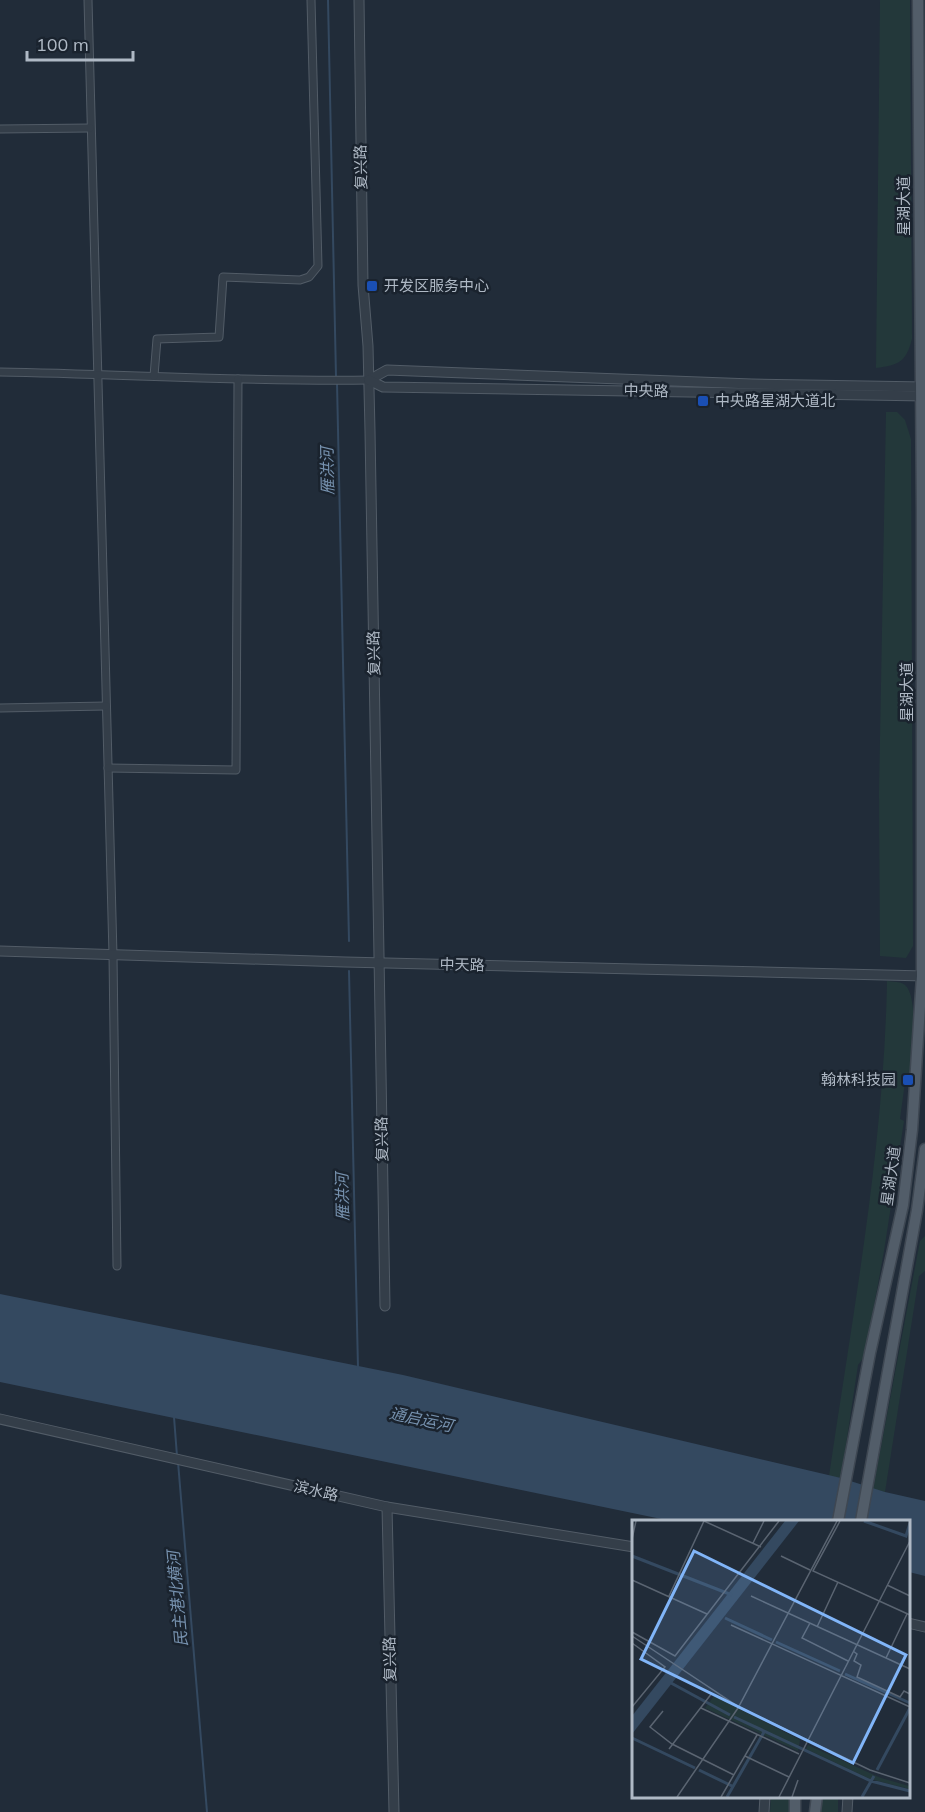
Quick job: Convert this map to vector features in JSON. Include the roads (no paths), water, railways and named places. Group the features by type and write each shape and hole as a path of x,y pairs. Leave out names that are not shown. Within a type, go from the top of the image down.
{"main road":[{"name":"星湖大道","path":"838,1520 865,1380 903,1205 912,1130 923,976 922,391 918,0"},
{"name":"星湖大道","path":"861,1520 887,1383 890,1355 921,1211 925,1149"},
{"path":"815,1812 817,1797"}],"street":[{"path":"88,0 108,768 117,1266"},
{"path":"154,376 158,339 219,337 223,278 300,280 309,277 318,266 311,0"},
{"name":"复兴路","path":"359,0 363,285 369,380 385,1306"},
{"path":"0,129 90,128"},
{"path":"0,372 237,379 369,380 387,370 922,391"},
{"path":"108,768 236,770 237,379"},
{"name":"中央路","path":"369,380 383,387 922,391"},
{"path":"0,708 106,706"},
{"name":"中天路","path":"0,951 923,976"},
{"name":"滨水路","path":"0,1419 387,1507 632,1547"},
{"name":"复兴路","path":"387,1507 394,1812"},
{"path":"910,1623 925,1627"},
{"path":"847,1812 848,1797"}],"water":[{"name":"通启运河","path":"0,1294 403,1375 841,1478 885,1492 925,1501 925,1576 910,1572 910,1520 666,1520 0,1382"}],"waterway":[{"name":"雁洪河","path":"328,0 336,377"},
{"name":"雁洪河","path":"337,383 349,941"},
{"name":"雁洪河","path":"349,971 358,1368"},
{"name":"民主港北横河","path":"174,1417 177,1456"},
{"name":"民主港北横河","path":"178,1462 207,1812"}],"place":[{"name":"开发区服务中心","path":"372,286"},
{"name":"中央路星湖大道北","path":"703,401"},
{"name":"翰林科技园","path":"908,1080"}]}
